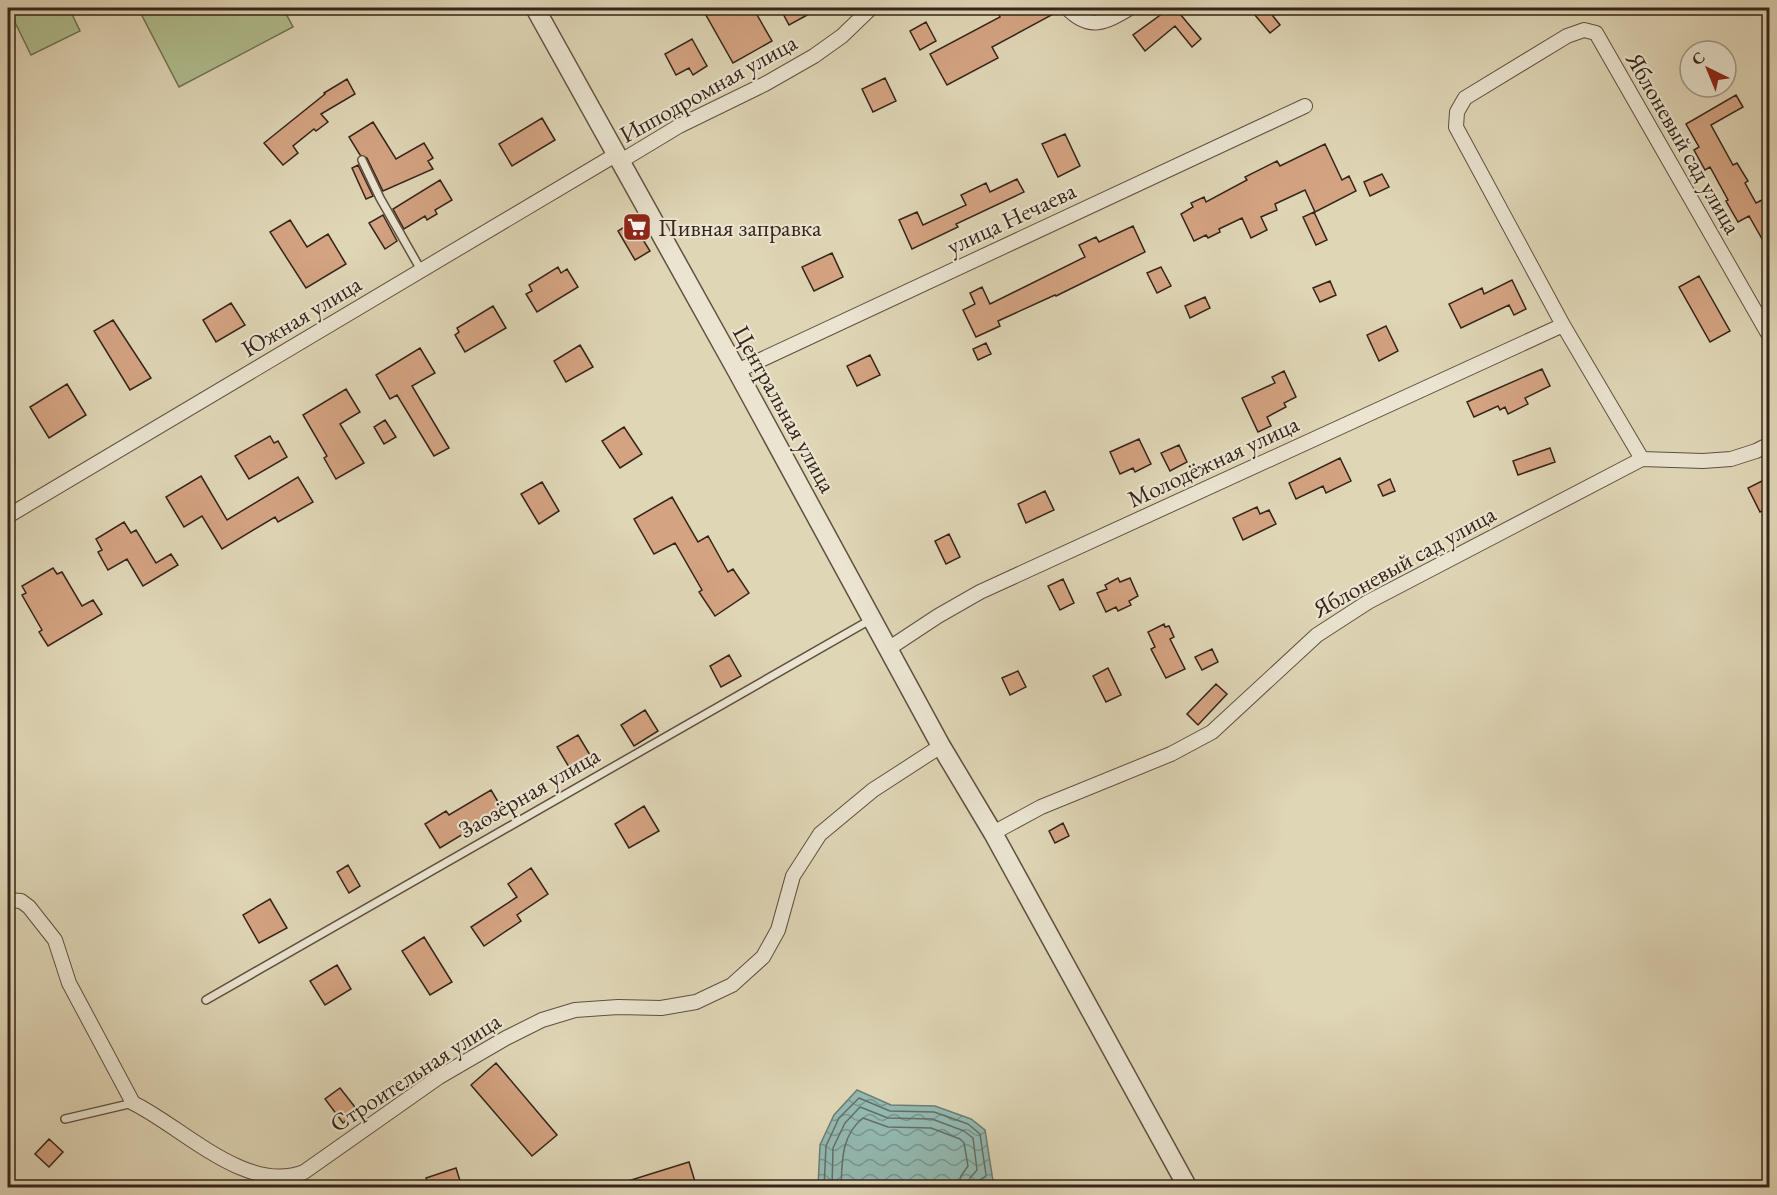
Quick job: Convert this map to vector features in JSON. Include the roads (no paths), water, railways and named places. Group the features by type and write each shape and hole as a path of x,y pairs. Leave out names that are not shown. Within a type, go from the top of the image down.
{"street":[{"name":"Центральная улица","path":"535,8 873,618 941,746 993,833 1188,1188"},
{"name":"Ипподромная улица","path":"619,157 765,84 814,56 842,36 871,8"},
{"path":"1067,8 1084,21 1097,24 1130,8"},
{"name":"Яблоневый сад улица","path":"1563,325 1456,128 1457,112 1465,98 1567,36 1584,30 1596,33 1770,337"},
{"name":"улица Нечаева","path":"737,371 1305,106"},
{"name":"Южная улица","path":"8,516 421,270 619,157"},
{"path":"1563,325 1642,459"},
{"name":"Молодёжная улица","path":"888,649 980,592 1563,325"},
{"name":"Яблоневый сад улица","path":"993,833 1041,807 1171,754 1212,732 1317,635 1368,602 1642,459 1703,461 1731,459 1770,444"},
{"name":"Строительная улица","path":"133,1103 153,1112 199,1147 249,1172 273,1178 291,1178 304,1172 439,1077 542,1020 575,1010 618,1007 661,1008 696,1002 732,985 763,957 778,930 793,876 820,834 873,790 941,746"},
{"path":"8,900 21,902 29,907 55,940 69,983 133,1103"}],"lane":[{"path":"362,160 380,198 421,270"},
{"name":"Заозёрная улица","path":"206,1000 873,618"},
{"path":"65,1119 133,1103"}],"water":[{"path":"857,1090 891,1105 935,1106 971,1119 985,1130 993,1181 974,1188 818,1187 820,1145 834,1115"}],"place":[{"name":"Пивная заправка","path":"637,227"}]}
